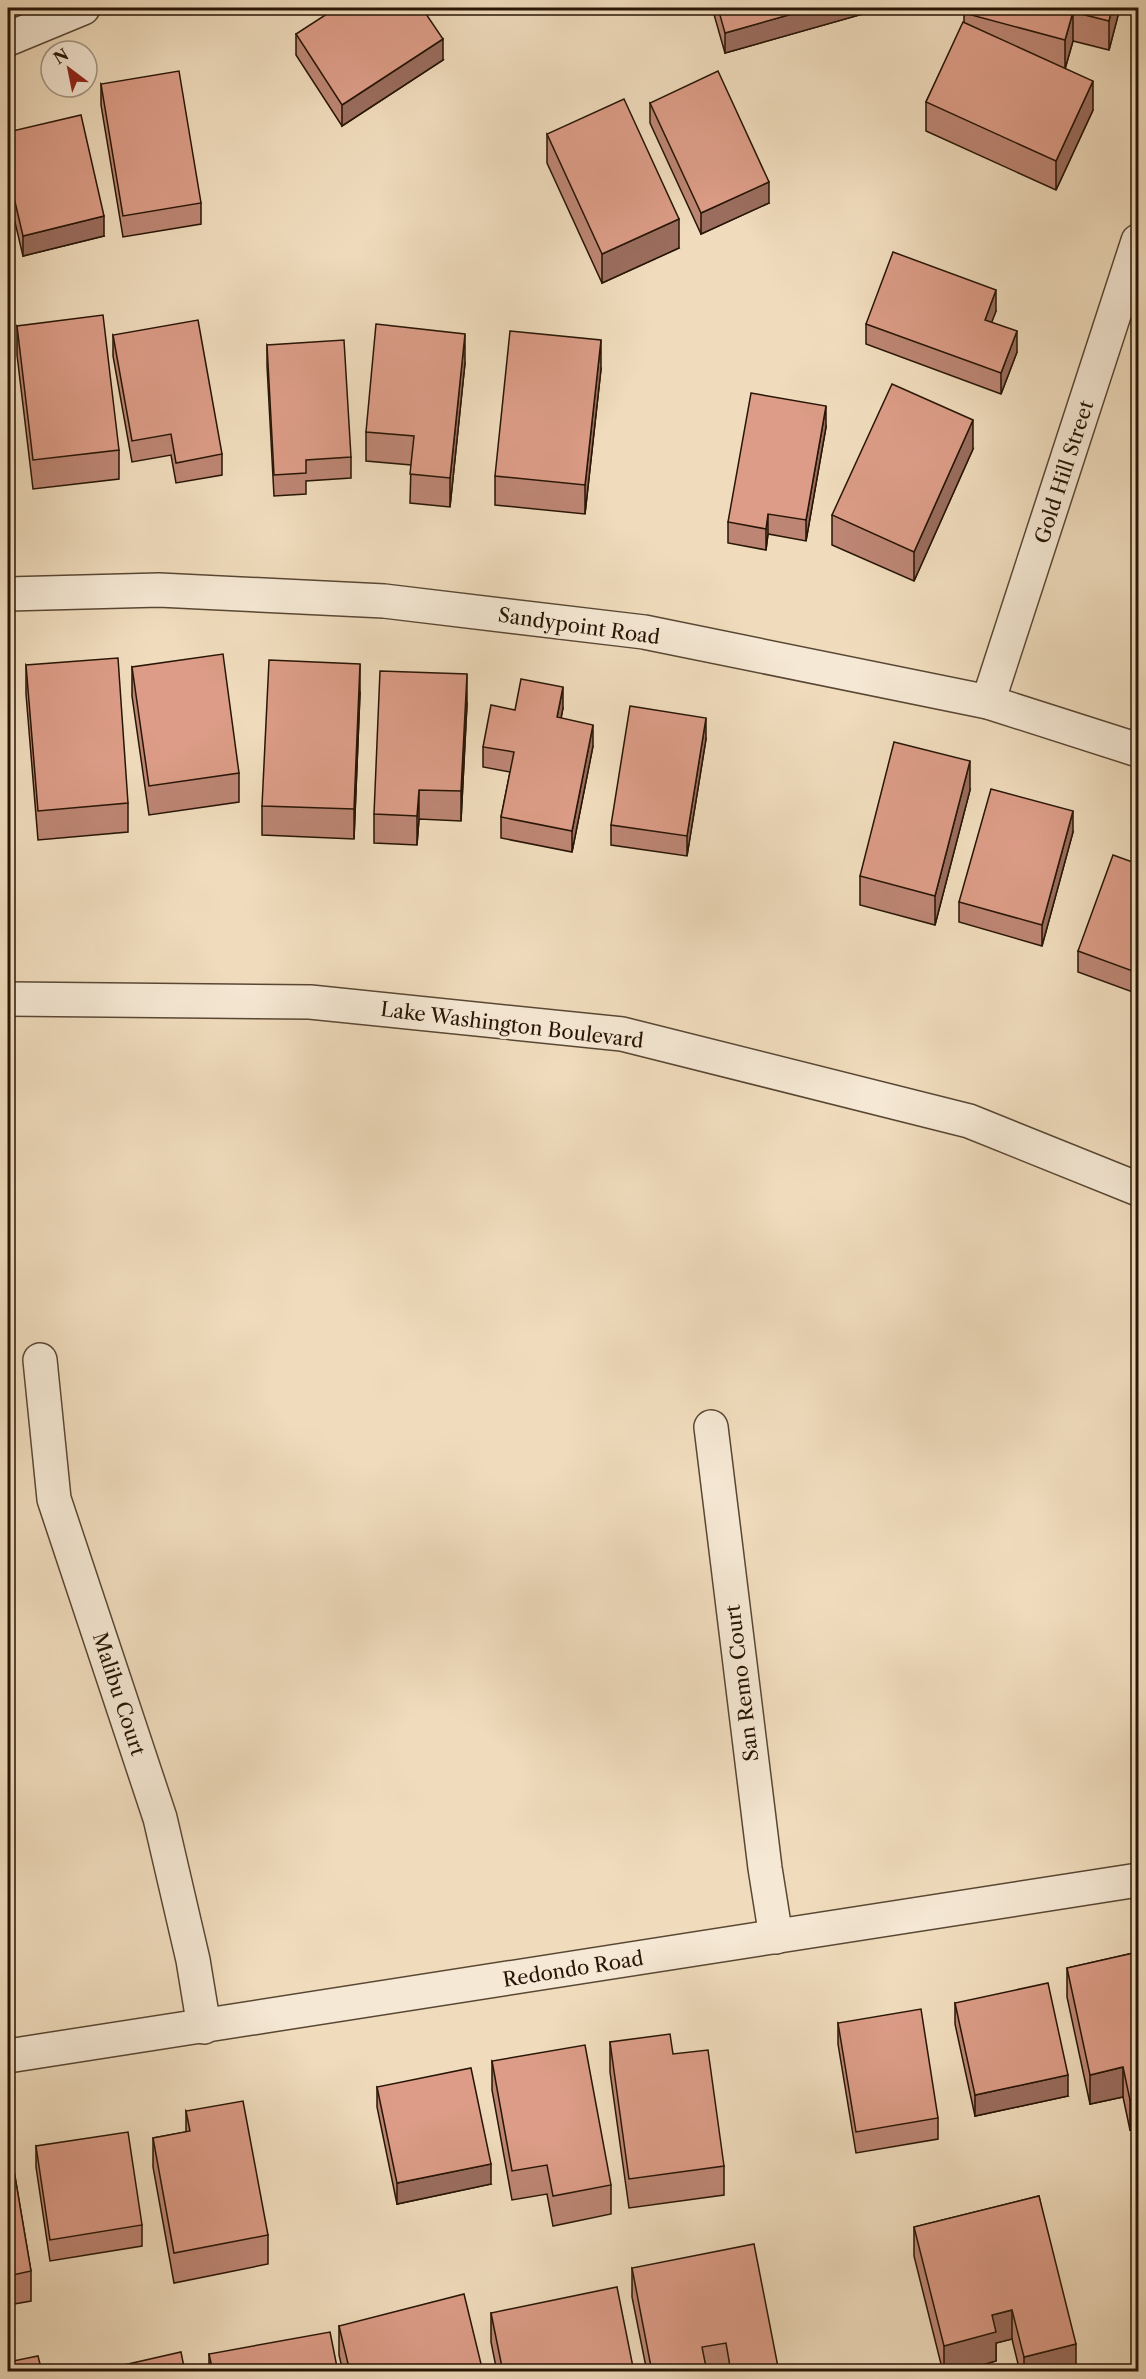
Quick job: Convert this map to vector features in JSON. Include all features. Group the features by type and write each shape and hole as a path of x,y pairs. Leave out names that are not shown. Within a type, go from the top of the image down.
{"street":[{"path":"8,39 83,8"},
{"name":"Gold Hill Street","path":"988,702 1138,241"},
{"name":"Sandypoint Road","path":"8,594 159,590 384,601 644,632 988,702 1138,750"},
{"name":"Lake Washington Boulevard","path":"8,999 310,1002 622,1034 969,1121 1138,1189"},
{"name":"Malibu Court","path":"40,1360 54,1498 160,1818 193,1960 204,2027"},
{"name":"San Remo Court","path":"711,1427 765,1868 776,1937"},
{"name":"Redondo Road","path":"8,2056 1138,1880"}],"building":[{"path":"336,8 422,8 443,39 342,105 296,34"},
{"path":"718,8 813,8 725,33"},
{"path":"965,8 1112,8 1109,21 1073,12 1065,40 964,13"},
{"path":"963,22 1093,81 1056,161 926,102"},
{"path":"179,71 201,203 123,216 101,84"},
{"path":"718,71 769,182 701,213 650,103"},
{"path":"624,99 679,219 602,254 547,134"},
{"path":"81,115 104,216 23,236 8,172 8,132"},
{"path":"893,252 996,290 985,320 1017,331 1001,373 866,324"},
{"path":"103,315 119,450 33,460 17,326"},
{"path":"198,320 222,454 176,463 171,434 132,441 113,335"},
{"path":"376,324 465,334 450,478 410,474 414,436 366,432"},
{"path":"510,331 601,340 585,485 495,476"},
{"path":"344,340 351,457 306,460 306,473 274,475 267,345"},
{"path":"892,384 973,420 914,552 832,515"},
{"path":"751,393 826,406 806,520 768,514 766,529 728,522"},
{"path":"1138,553 1138,569 1133,567"},
{"path":"223,654 239,773 149,786 132,667"},
{"path":"118,658 128,803 38,811 26,665"},
{"path":"269,660 360,664 354,809 262,806"},
{"path":"380,671 467,674 461,791 419,790 417,816 374,814"},
{"path":"521,679 563,687 557,717 593,725 572,831 501,817 514,752 483,747 491,705 515,710"},
{"path":"630,706 706,718 687,836 611,825"},
{"path":"894,742 970,761 935,896 860,876"},
{"path":"991,789 1073,811 1042,925 959,902"},
{"path":"1113,855 1138,864 1138,973 1078,951"},
{"path":"1138,1952 1138,2099 1130,2100 1123,2067 1090,2075 1067,1968"},
{"path":"1048,1983 1068,2075 975,2095 955,2003"},
{"path":"921,2009 938,2118 856,2132 838,2023"},
{"path":"670,2034 673,2054 708,2050 724,2166 629,2179 610,2042"},
{"path":"585,2045 611,2185 553,2196 547,2165 512,2171 492,2061"},
{"path":"471,2068 491,2164 397,2183 377,2087"},
{"path":"243,2101 268,2235 174,2253 153,2138 190,2131 186,2111"},
{"path":"128,2132 142,2225 50,2240 36,2146"},
{"path":"8,2135 31,2271 8,2276"},
{"path":"1039,2196 1076,2344 1024,2357 1012,2310 992,2315 996,2332 944,2346 914,2227"},
{"path":"754,2244 779,2372 731,2372 726,2343 702,2347 707,2372 652,2372 632,2268"},
{"path":"617,2287 634,2372 503,2372 491,2313"},
{"path":"464,2294 483,2372 350,2372 339,2326"},
{"path":"330,2332 338,2372 213,2372 209,2354"},
{"path":"181,2352 185,2372 93,2372"},
{"path":"38,2356 42,2372 8,2372 8,2362"}]}
